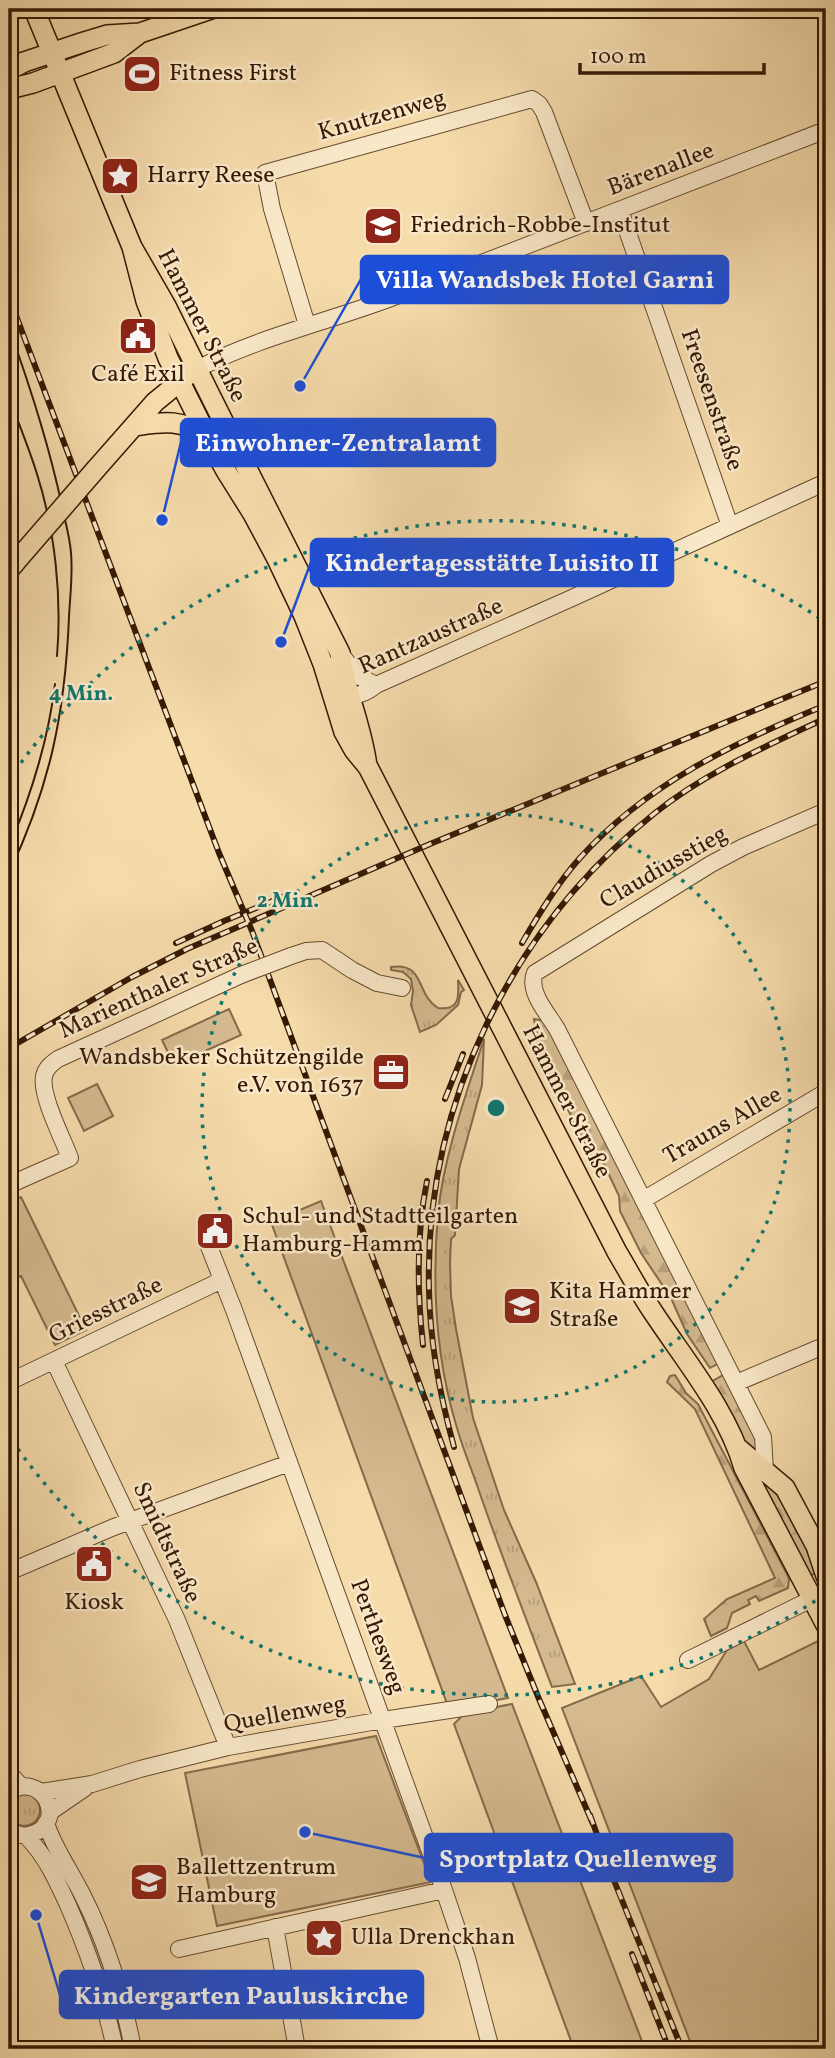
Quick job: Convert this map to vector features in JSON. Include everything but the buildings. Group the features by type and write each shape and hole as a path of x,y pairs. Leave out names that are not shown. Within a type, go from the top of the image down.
{"main road":[{"name":"Hammer Straße","path":"34,9 132,247 166,306 340,653 364,740 368,767"},
{"path":"9,69 107,35 140,33 211,9"},
{"path":"9,89 60,74 114,53 140,33"},
{"name":"Hammer Straße","path":"132,247 146,301 179,382 209,440 253,514 304,616 323,664 344,732 368,767 617,1252 651,1310 700,1379 739,1449 744,1468 819,1596 826,1625"},
{"path":"9,570 155,402 197,369"},
{"path":"134,426 174,423 185,425 209,440"},
{"name":"Hammer Straße","path":"739,1449 785,1488 816,1546 826,1576"}],"street":[{"name":"Knutzenweg","path":"307,325 272,209 265,173 532,99 544,112 586,223"},
{"name":"Bärenallee","path":"197,369 226,355 389,299 826,130"},
{"name":"Freesenstraße","path":"620,210 730,526"},
{"name":"Rantzaustraße","path":"326,676 351,696 363,694 376,685 826,482"},
{"name":"Hammer Straße","path":"340,653 358,676 376,685"},
{"name":"Claudiusstieg","path":"533,977 579,944 711,864 826,811"},
{"name":"Marienthaler Straße","path":"9,1185 70,1158 46,1097 44,1083 44,1074 58,1059 242,975 306,951 322,950 377,983 402,988"},
{"name":"Hammer Straße","path":"533,977 532,982 538,998 557,1029 763,1437 765,1470"},
{"name":"Trauns Allee","path":"643,1199 826,1092"},
{"name":"Perthesweg","path":"208,1244 444,1890 467,1958 491,2049"},
{"name":"Griesstraße","path":"9,1382 222,1280"},
{"path":"736,1383 826,1345"},
{"name":"Smidtstraße","path":"54,1361 177,1620 228,1747"},
{"path":"9,1572 130,1521 289,1463"},
{"path":"688,1660 819,1596"},
{"name":"Quellenweg","path":"41,1792 92,1784 228,1747 489,1704"},
{"path":"9,1773 15,1789 33,1788 41,1792 48,1801 50,1837 82,1895 102,1941 121,1994 133,2049"},
{"name":"Quellenweg","path":"26,1836 39,1831 48,1818 92,1784"},
{"path":"9,1831 26,1836 49,1863 75,1921 102,1995 115,2049"},
{"path":"179,1949 444,1890"},
{"path":"275,1927 297,2049"}],"green space":[{"path":"391,967 410,969 431,1002 438,1008 451,1007 457,1001 458,980 464,990 458,1005 436,1025 420,1032 411,1005 411,979 403,972 391,970"},
{"path":"229,1009 241,1035 174,1065 162,1040"},
{"path":"534,1019 546,1021 719,1363 710,1368 687,1334 671,1298 641,1253 620,1211 619,1196 603,1162 596,1164 538,1052"},
{"path":"484,1039 482,1085 459,1169 455,1235 451,1239 451,1296 473,1418 504,1510 536,1582 575,1684 552,1687 462,1443 444,1376 437,1322 435,1267 441,1191 456,1125"},
{"path":"97,1084 113,1116 84,1131 68,1098"},
{"path":"21,1197 86,1330 55,1345 21,1276 13,1279 9,1269 9,1202"},
{"path":"321,1201 508,1698 449,1709 271,1222"},
{"path":"725,1374 754,1430 759,1458 747,1447 711,1382"},
{"path":"675,1375 686,1393 698,1404 789,1578 788,1588 759,1601 756,1596 748,1600 750,1604 732,1613 727,1628 711,1636 704,1619 727,1599 775,1578 695,1409 667,1382 670,1376"},
{"path":"751,1466 775,1484 818,1572 809,1576"},
{"path":"820,1640 826,1651 826,2049 693,2049 562,1708 641,1676 661,1707 709,1679 727,1650 744,1641 759,1670"},
{"path":"512,1704 645,2049 574,2049 454,1724 465,1713"},
{"path":"376,1736 431,1882 217,1926 185,1773"},
{"path":"24,1794 35,1799 40,1810 35,1821 24,1826 13,1821 8,1810 13,1799"},
{"path":"50,1849 81,1906 95,1941 127,2049 122,2049 47,1851"}],"tram line":[{"path":"9,328 51,461 69,535 72,569 64,686 53,749 35,810 9,873"},
{"path":"9,397 34,464 53,541 59,610 57,656"},
{"path":"9,847 38,767 55,684"}],"railway":[{"path":"9,297 219,853 252,931 505,1615 593,1824"},
{"path":"9,1048 132,977 187,949 430,844 826,681"},
{"path":"522,943 579,859 633,808 726,750 826,705"},
{"path":"454,1447 440,1389 431,1330 431,1221 442,1154 460,1088 486,1025 519,966 558,910 604,859 655,813 695,785 826,718"},
{"path":"176,943 285,896"},
{"path":"445,1099 463,1054"},
{"path":"423,1345 419,1263 427,1181"},
{"path":"590,1815 682,2049"},
{"path":"632,1954 669,2049"}],"place":[{"name":"Fitness First","path":"142,74"},
{"name":"Harry Reese","path":"120,176"},
{"name":"Friedrich-Robbe-Institut","path":"383,226"},
{"name":"Café Exil","path":"138,336"},
{"name":"Villa Wandsbek Hotel Garni","path":"300,386"},
{"name":"Einwohner-Zentralamt","path":"162,520"},
{"name":"Kindertagesstätte Luisito II","path":"281,642"},
{"name":"Wandsbeker Schützengilde e.V. von 1637","path":"391,1072"},
{"name":"Schul- und Stadtteilgarten Hamburg-Hamm","path":"215,1231"},
{"name":"Kita Hammer Straße","path":"522,1306"},
{"name":"Kiosk","path":"94,1564"},
{"name":"Sportplatz Quellenweg","path":"305,1832"},
{"name":"Ballettzentrum Hamburg","path":"149,1882"},
{"name":"Kindergarten Pauluskirche","path":"36,1915"},
{"name":"Ulla Drenckhan","path":"324,1938"}]}
